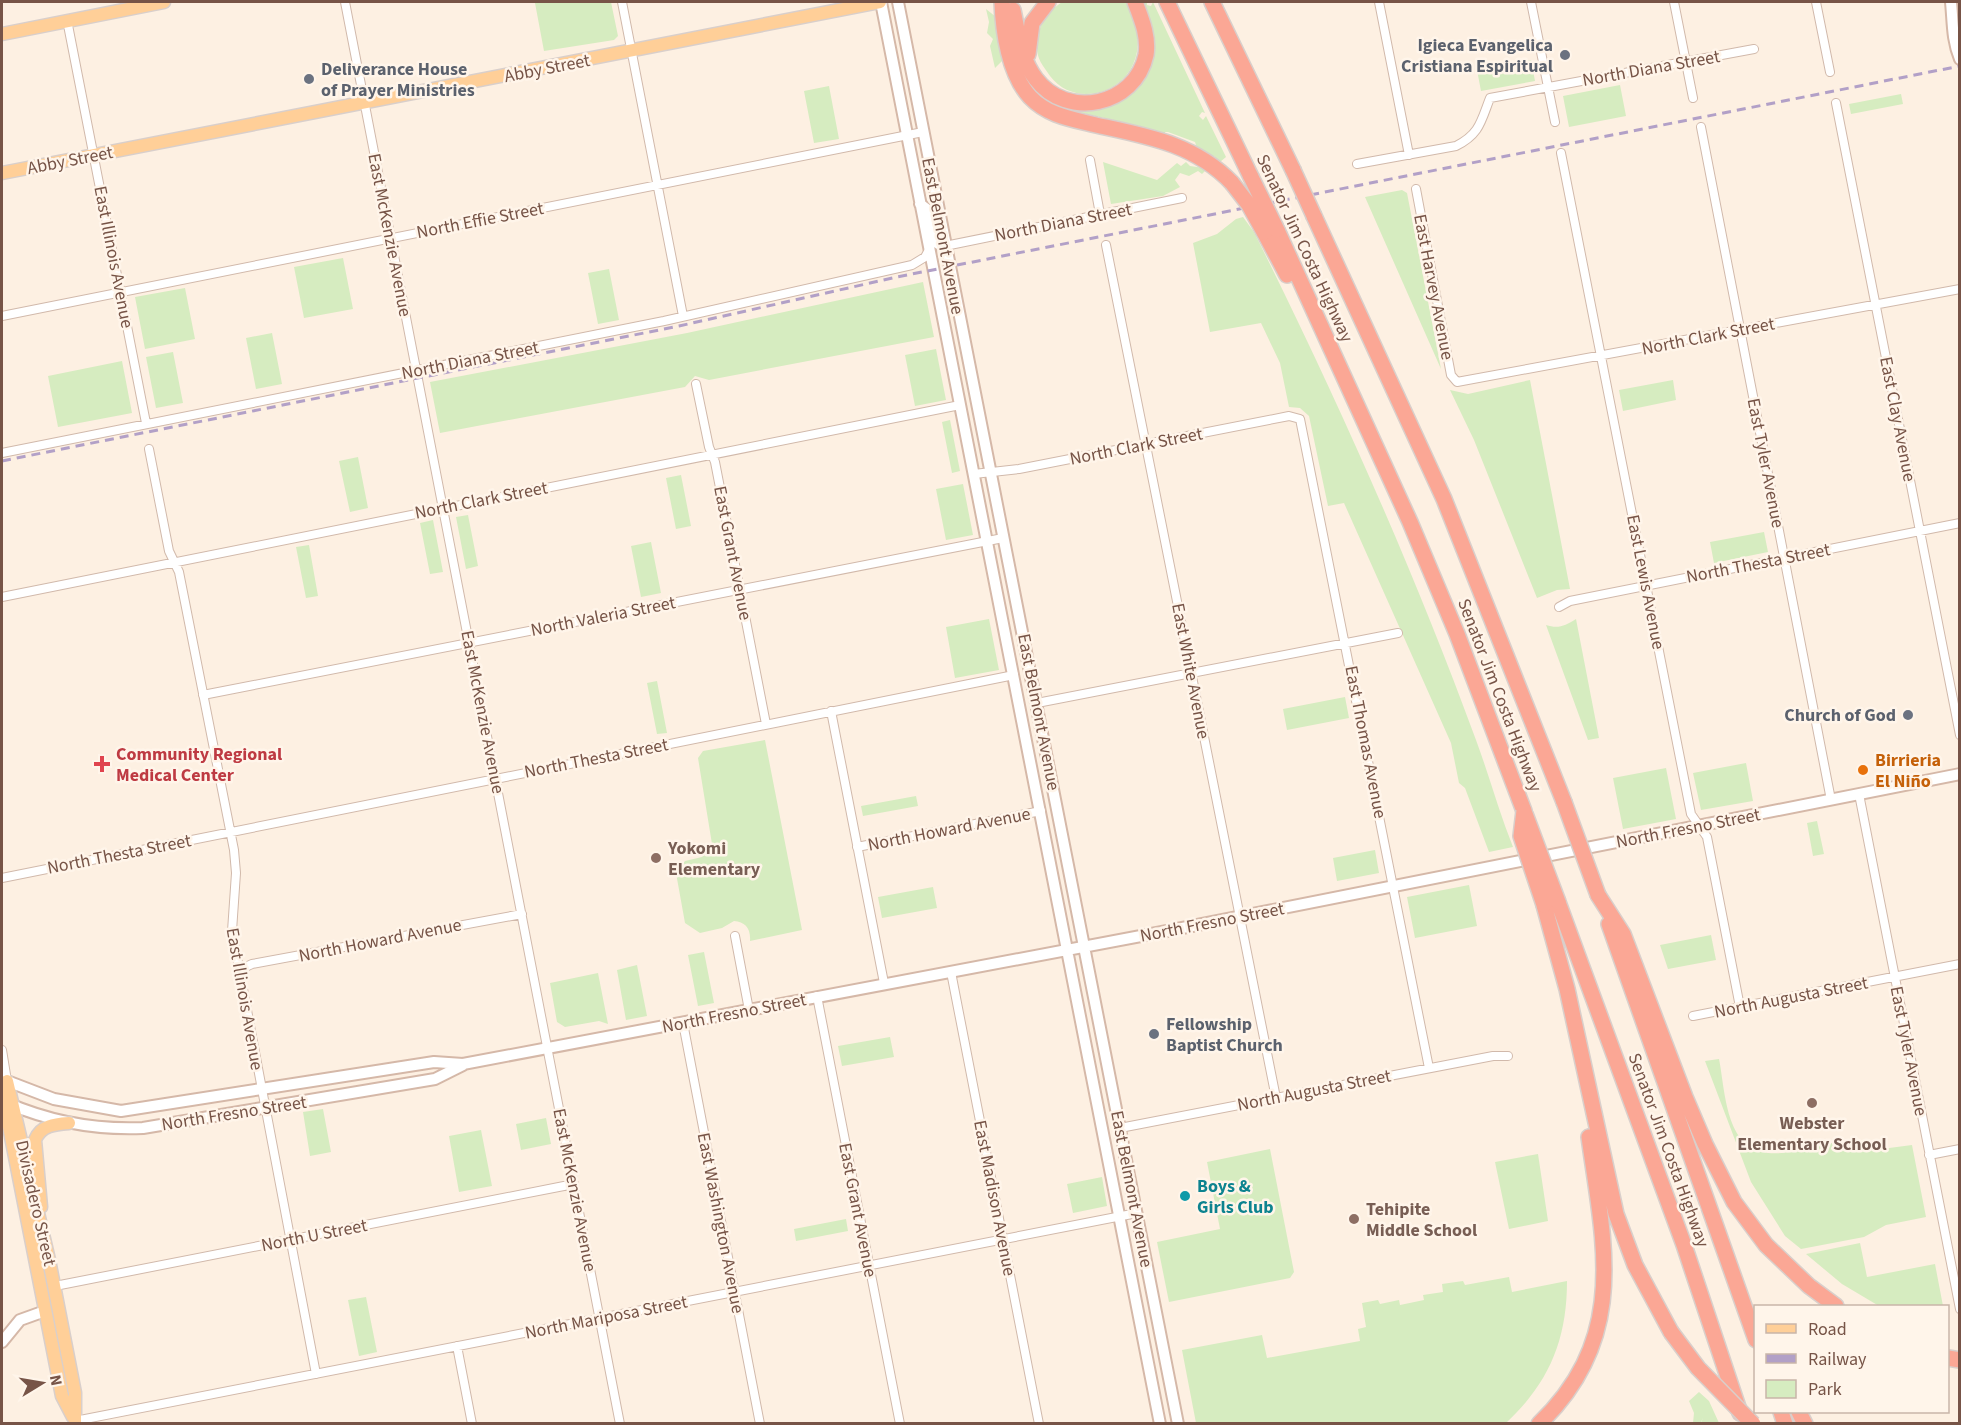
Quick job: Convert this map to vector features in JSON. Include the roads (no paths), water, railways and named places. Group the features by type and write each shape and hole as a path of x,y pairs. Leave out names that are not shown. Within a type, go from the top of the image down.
{"highway":[{"path":"1002,2 1015,73 1036,102 1058,116 1153,138 1189,150 1211,163 1232,183 1270,231"},
{"path":"1011,2 1023,55 1032,74 1052,94 1070,102 1105,100 1124,91 1137,76 1146,55 1145,33 1135,2"},
{"path":"1032,74 1027,50 1030,30 1038,13 1048,2"},
{"name":"Senator Jim Costa Highway","path":"1167,2 1251,177 1270,231 1335,362 1444,603 1524,812 1521,836 1551,903 1684,1245 1744,1424"},
{"name":"Senator Jim Costa Highway","path":"1212,2 1293,170 1444,499 1564,802 1754,1337"},
{"path":"1222,2 1266,91 1293,170"},
{"path":"1598,895 1623,934 1689,1106 1734,1202 1766,1245 1809,1286 1835,1305"},
{"path":"1551,903 1576,1032 1616,1214 1635,1265 1671,1332 1698,1368 1753,1424"},
{"path":"1539,1424 1556,1405 1580,1371 1596,1332 1605,1287 1604,1249 1576,1032"},
{"path":"1738,1291 1754,1323"}],"main road":[{"path":"2,34 164,2"},
{"name":"Abby Street","path":"2,173 881,2"},
{"name":"East Belmont Avenue","path":"881,2 1069,949 1160,1424"},
{"name":"East Belmont Avenue","path":"898,2 1178,1424"},
{"path":"1951,2 1957,26 1952,36 1959,59"},
{"path":"920,204 931,212 938,244 945,246"},
{"name":"North Fresno Street","path":"4,1080 54,1099 121,1111 434,1062 463,1064 1240,916 1959,774"},
{"name":"North Fresno Street","path":"7,1102 69,1123 100,1128 143,1128 435,1079 463,1064"},
{"name":"Divisadero Street","path":"4,1080 26,1214 62,1396 75,1422"},
{"name":"Divisadero Street","path":"7,1102 37,1213 42,1223 75,1394 75,1422"},
{"path":"42,1223 35,1140 40,1132 48,1127 69,1123"},
{"path":"26,1214 37,1238 46,1278 54,1286"},
{"path":"2,1342 20,1320 45,1311 54,1318 60,1351 72,1377"}],"street":[{"name":"East McKenzie Avenue","path":"345,2 620,1424"},
{"path":"622,2 683,316"},
{"path":"1357,164 1409,155 1378,2"},
{"path":"1531,2 1555,122"},
{"path":"1674,2 1694,98"},
{"path":"1816,2 1830,72"},
{"name":"East Illinois Avenue","path":"67,20 146,423"},
{"name":"North Diana Street","path":"1409,155 1456,146 1468,140 1478,131 1490,98 1754,49"},
{"name":"East Clay Avenue","path":"1836,103 1959,735"},
{"name":"East Tyler Avenue","path":"1701,127 1831,800"},
{"name":"North Effie Street","path":"2,316 923,132"},
{"name":"East Lewis Avenue","path":"1561,153 1691,814 1707,837 1740,1007"},
{"path":"1090,160 1100,214"},
{"name":"East Harvey Avenue","path":"1416,189 1451,375 1457,382"},
{"name":"North Diana Street","path":"945,246 1182,198"},
{"name":"East White Avenue","path":"1106,245 1276,1098"},
{"name":"North Diana Street","path":"2,453 683,316 912,265 925,257 929,248"},
{"name":"North Clark Street","path":"1457,382 1959,288"},
{"name":"East Grant Avenue","path":"696,384 740,588 766,724"},
{"name":"North Clark Street","path":"2,597 960,405"},
{"name":"North Clark Street","path":"974,474 1146,445 1289,416 1298,418"},
{"name":"East Thomas Avenue","path":"1298,418 1303,426 1429,1068"},
{"name":"East Illinois Avenue","path":"149,449 169,551 179,572 230,831 236,873 232,931 238,970 316,1374"},
{"name":"North Thesta Street","path":"1559,607 1570,601 1646,585 1959,523"},
{"name":"North Valeria Street","path":"203,695 1003,538"},
{"path":"1037,703 1398,633"},
{"name":"North Thesta Street","path":"2,878 1014,675"},
{"path":"831,711 884,983"},
{"name":"East Tyler Avenue","path":"1859,794 1959,1309"},
{"name":"North Howard Avenue","path":"857,847 1041,811"},
{"name":"North Howard Avenue","path":"238,970 252,964 522,914"},
{"path":"735,936 749,1010"},
{"name":"North Augusta Street","path":"1693,1016 1959,964"},
{"name":"East Madison Avenue","path":"951,972 1038,1424"},
{"name":"East Grant Avenue","path":"817,996 900,1424"},
{"name":"East Washington Avenue","path":"682,1023 760,1424"},
{"path":"2,1050 4,1080"},
{"name":"North Augusta Street","path":"1120,1128 1493,1056 1508,1056"},
{"path":"1929,1155 1959,1149"},
{"name":"North U Street","path":"54,1286 574,1184"},
{"name":"North Mariposa Street","path":"75,1422 1137,1213"},
{"path":"457,1346 472,1424"}],"railway":[{"path":"2,461 679,326 897,277 1960,66"}],"place":[{"name":"Igieca Evangelica Cristiana Espiritual","path":"1565,55"},
{"name":"Deliverance House of Prayer Ministries","path":"309,79"},
{"name":"Church of God","path":"1908,715"},
{"name":"Community Regional Medical Center","path":"102,764"},
{"name":"Birrieria El Niño","path":"1863,770"},
{"name":"Yokomi Elementary","path":"656,858"},
{"name":"Fellowship Baptist Church","path":"1154,1034"},
{"name":"Webster Elementary School","path":"1812,1103"},
{"name":"Boys & Girls Club","path":"1185,1196"},
{"name":"Tehipite Middle School","path":"1354,1219"}]}
